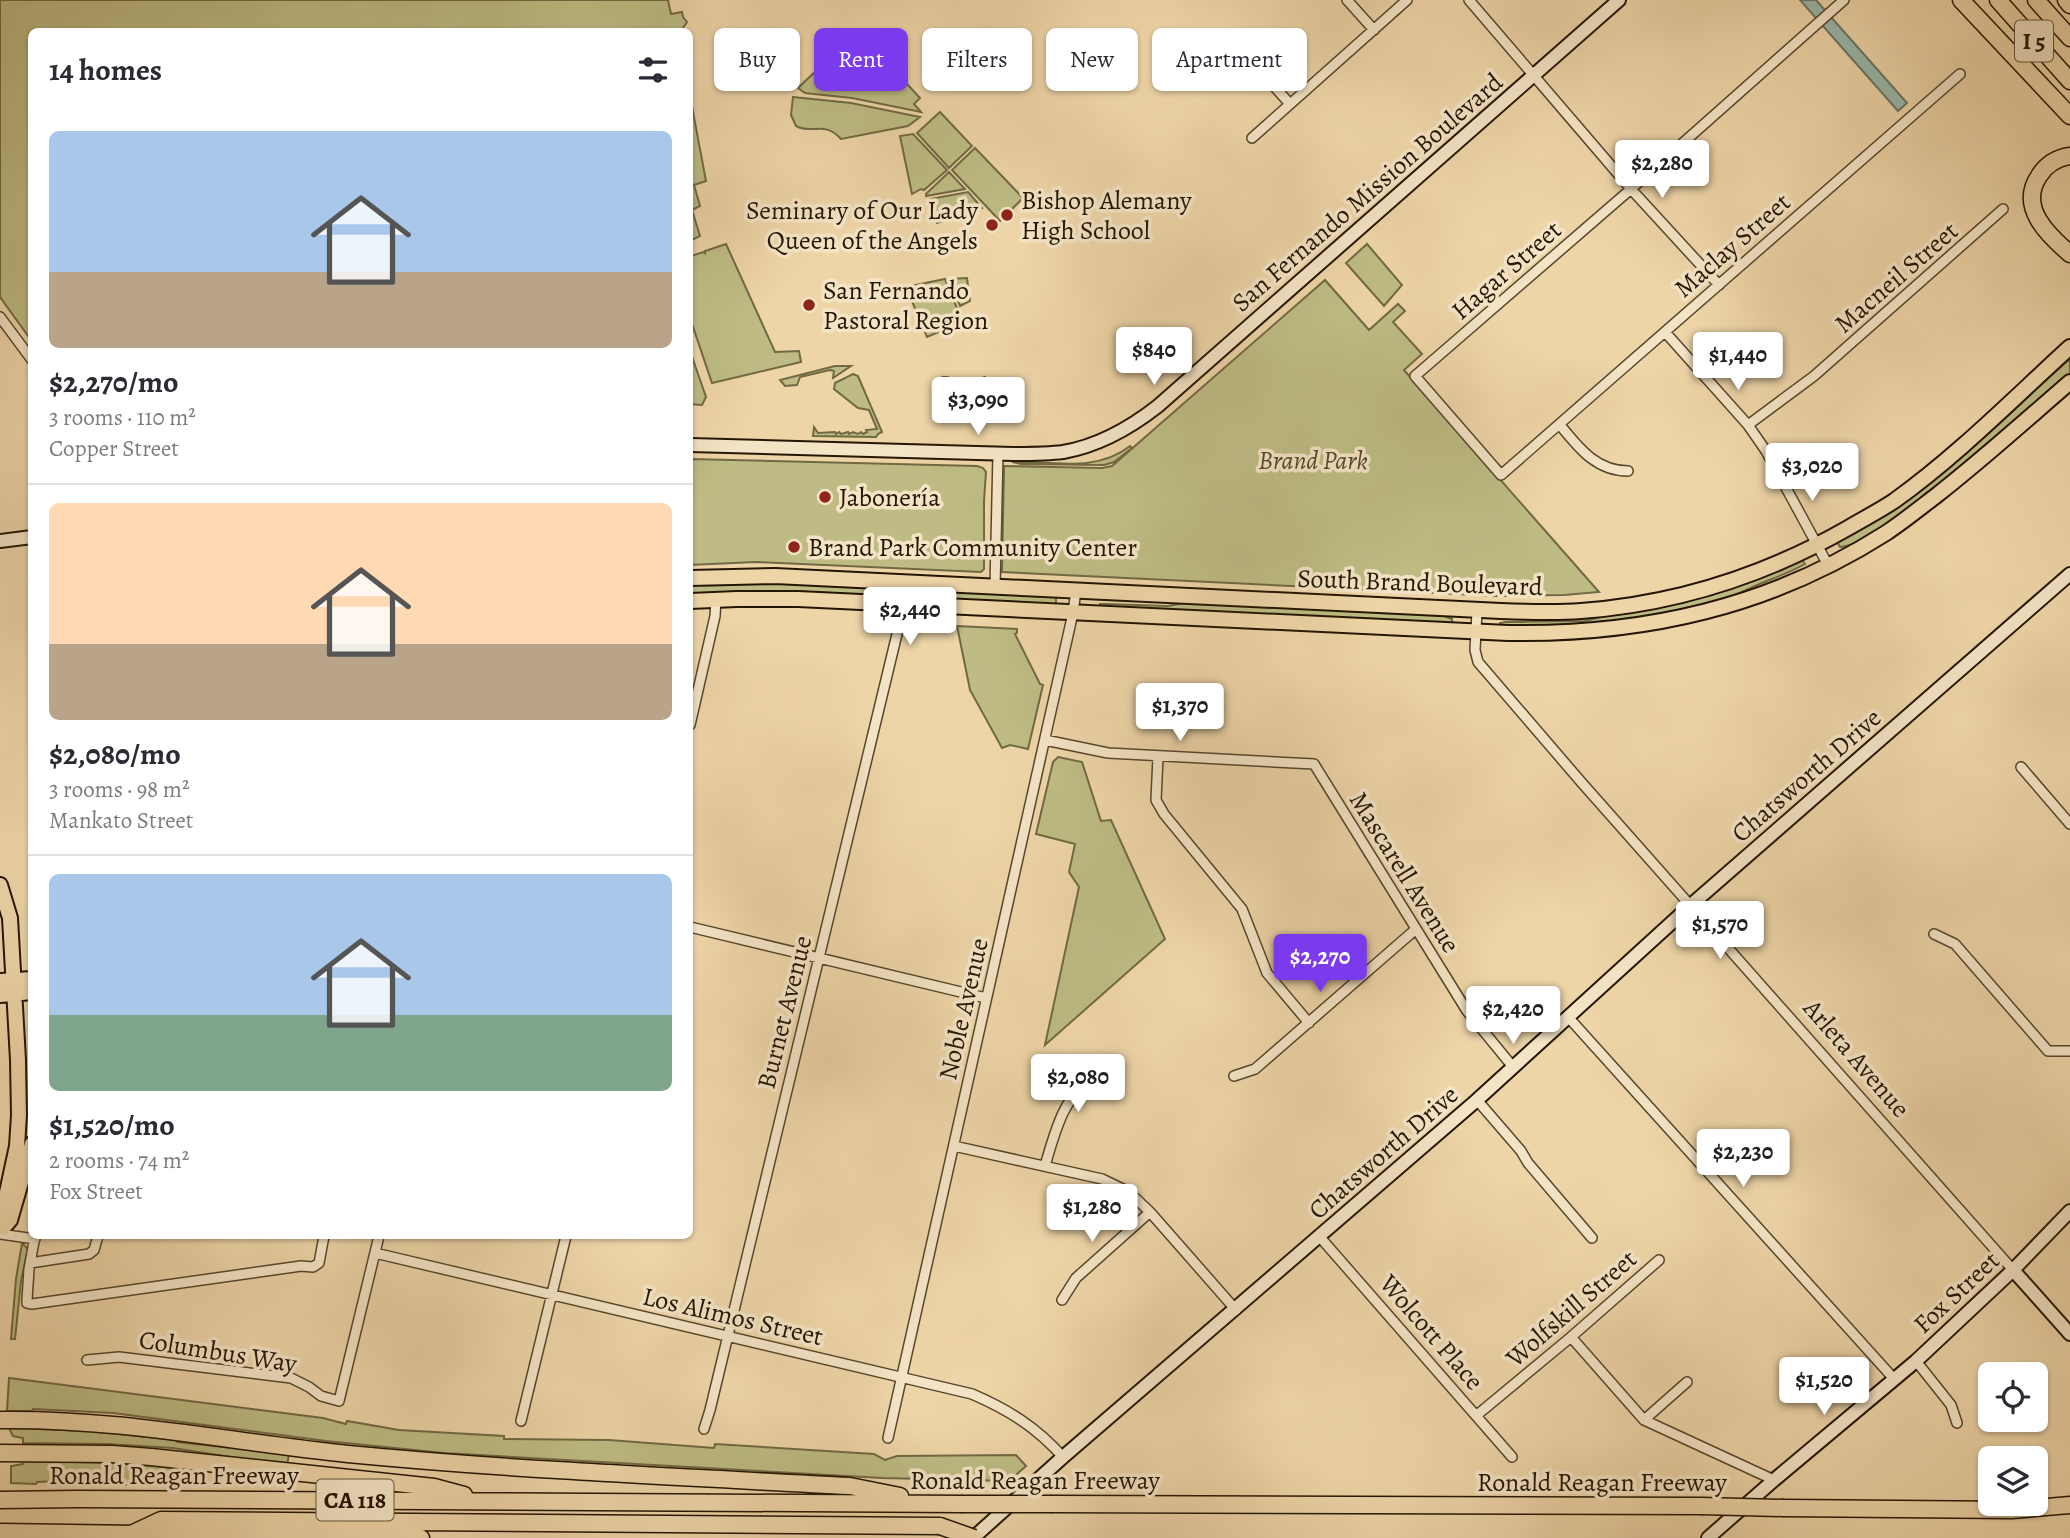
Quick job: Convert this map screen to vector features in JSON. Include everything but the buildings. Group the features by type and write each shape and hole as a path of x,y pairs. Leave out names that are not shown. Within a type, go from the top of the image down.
{"highway":[{"path":"1961,0 2070,116"},
{"name":"I 5","path":"1998,0 2070,81"},
{"path":"2012,0 2070,66"},
{"name":"I 5","path":"2036,0 2070,38"},
{"path":"2066,0 2070,5"},
{"path":"2070,156 2046,166 2032,191 2032,203 2037,220 2049,236 2070,254"},
{"path":"8,1420 111,1425 464,1465 850,1486 937,1504"},
{"path":"0,1453 151,1457 434,1487 491,1501"},
{"name":"Ronald Reagan Freeway","path":"7,1500 1701,1506 1978,1510"},
{"name":"CA 118","path":"219,1500 246,1514 802,1519 846,1519 873,1503"},
{"name":"Ronald Reagan Freeway","path":"2048,1507 2070,1505"},
{"path":"2048,1511 2070,1511"},
{"name":"CA 118","path":"131,1534 161,1520 940,1526 974,1538"},
{"name":"CA 118","path":"7,1532 421,1538"},
{"path":"46,1538 69,1533"}],"main road":[{"name":"San Fernando Mission Boulevard","path":"693,445 998,454 1064,452 1107,438 1142,419 1619,0"},
{"name":"South Brand Boulevard","path":"693,578 775,576 1477,611 1580,611 1658,600 1720,585 1757,572 1818,545 1893,502 1954,452 2070,347"},
{"name":"South Brand Boulevard","path":"693,601 798,599 1475,632 1562,633 1639,626 1695,615 1752,598 1786,585 1864,546 1903,521 1968,470 2070,382"},
{"path":"0,541 28,538"},
{"name":"Chatsworth Drive","path":"974,1538 1063,1457 1477,1100 1691,905 2070,574"},
{"path":"0,886 10,918 7,987 18,1060 18,1130 0,1225"},
{"path":"7,987 28,980"},
{"path":"7,987 28,991"},
{"path":"0,1233 10,1220 28,1158"},
{"name":"Fox Street","path":"1708,1538 1895,1380 2013,1270 2070,1211"},
{"name":"Arleta Avenue","path":"2013,1270 2070,1334"}],"street":[{"path":"1347,0 1374,30"},
{"path":"1252,138 1407,0"},
{"path":"1469,0 1631,189 1719,285"},
{"name":"Hagar Street","path":"1501,475 1415,376 1844,0"},
{"name":"Maclay Street","path":"1501,475 1959,74"},
{"path":"1278,91 1290,104"},
{"name":"Macneil Street","path":"1748,425 1814,376 2003,209"},
{"path":"0,317 28,355"},
{"path":"1665,332 1748,425 1780,475 1828,565"},
{"path":"1560,425 1588,457 1608,468 1628,471"},
{"path":"995,586 998,454"},
{"name":"Noble Avenue","path":"888,1437 1045,740 1076,590"},
{"path":"693,712 715,616 716,599"},
{"name":"Burnet Avenue","path":"704,1429 904,605"},
{"name":"Arleta Avenue","path":"1477,611 1475,650 1478,662 2013,1270"},
{"path":"1045,740 1108,753 1158,757 1156,800 1164,814 1242,909 1267,973 1309,1023"},
{"name":"Mascarell Avenue","path":"1158,757 1314,764 1467,1011 1513,1067"},
{"path":"2021,767 2070,824"},
{"path":"693,928 986,998"},
{"path":"1234,1076 1255,1069 1416,929"},
{"path":"1934,934 1955,944 2048,1051 2070,1051"},
{"path":"1569,1018 1895,1380"},
{"path":"1045,1166 1059,1119 1067,1105 1095,1074 1116,1064"},
{"path":"1477,1100 1592,1238"},
{"path":"954,1146 1102,1179 1129,1192 1150,1212 1236,1310"},
{"path":"1062,1300 1076,1278 1150,1212"},
{"path":"0,1233 28,1236"},
{"name":"Wolcott Place","path":"1319,1236 1512,1457"},
{"path":"35,1239 27,1303 32,1304 317,1265 323,1239"},
{"path":"30,1263 89,1254 94,1250 97,1239"},
{"path":"375,1253 379,1239"},
{"path":"521,1421 565,1239"},
{"name":"Los Alimos Street","path":"375,1253 972,1394 1022,1419 1050,1442 1063,1457"},
{"name":"Columbus Way","path":"87,1360 119,1357 291,1378 321,1396 339,1401 375,1253"},
{"name":"Wolfskill Street","path":"1477,1415 1659,1259"},
{"path":"1571,1337 1644,1420 1774,1480"},
{"path":"1916,1361 1951,1405 1957,1423"},
{"path":"1644,1420 1687,1382"}],"green space":[{"path":"0,0 668,0 671,14 682,12 687,22 683,28 28,28 28,336 0,297"},
{"path":"814,73 814,91 908,91 908,85 920,98 914,104 921,112 852,98 805,93 800,86"},
{"path":"793,97 851,103 920,117 908,126 841,139 829,130 796,126 791,115"},
{"path":"693,112 706,181 694,185 700,206 693,210"},
{"path":"940,112 972,146 949,168 917,133"},
{"path":"913,134 947,170 924,190 912,194 900,136"},
{"path":"975,148 1023,198 1000,221 952,170"},
{"path":"949,172 965,189 926,196 926,194"},
{"path":"968,192 982,208 937,223 930,199"},
{"path":"693,213 700,236 693,240"},
{"path":"726,244 775,352 799,351 801,362 712,383 693,327 693,255"},
{"path":"1367,244 1402,285 1384,306 1346,263"},
{"path":"967,278 970,301 960,306 949,279"},
{"path":"945,279 959,313 953,318 953,326 927,337 906,287"},
{"name":"Brand Park","path":"1325,280 1369,330 1398,304 1405,311 1393,322 1422,354 1404,370 1599,592 1497,596 1002,572 1004,466 1112,466"},
{"path":"2070,359 2070,374 1959,472 1912,508 1870,535 1840,547 1837,542 1869,523 1929,480"},
{"path":"693,360 706,397 702,405 693,404"},
{"path":"835,366 851,366 833,378 834,371 830,370 800,377 797,385 785,386 780,380"},
{"path":"853,374 858,376 882,432 876,437 813,436 814,427 818,433 836,434 863,434 866,430 877,429 869,410 858,408 834,389 835,383"},
{"path":"943,377 948,377 956,386 985,377 991,391 949,390"},
{"path":"1130,446 1132,448 1114,462 1104,465 1012,462 1088,463 1103,460"},
{"path":"693,459 977,466 986,472 984,569 981,572 756,562 693,565"},
{"path":"1802,560 1805,564 1729,599 1624,623 1499,628 1500,623 1505,622 1584,621 1718,592"},
{"path":"778,582 1051,596 1056,598 1056,606 693,596 693,585"},
{"path":"1190,602 1442,615 1452,619 1452,625 1100,608 1100,604 1168,606"},
{"path":"957,626 1017,629 1015,634 1040,684 1043,685 1028,749 1010,745 1002,748 970,690"},
{"path":"1058,757 1082,762 1101,821 1111,820 1165,939 1045,1045 1079,887 1069,872 1075,844 1036,834 1053,762"},
{"path":"22,1243 28,1249 21,1281 15,1339 11,1339 16,1279"},
{"path":"9,1378 399,1430 504,1436 504,1439 609,1440 714,1448 715,1444 874,1454 885,1460 897,1456 1016,1455 1026,1466 1009,1481 882,1478 444,1453 326,1441 113,1413 33,1409 7,1411"},
{"path":"9,1428 90,1431 289,1454 287,1466 173,1448 23,1443 23,1438 13,1436"},
{"path":"24,1461 119,1463 200,1470 198,1485 84,1484 81,1480 11,1483 11,1466 23,1464"}],"shaded area":[{"path":"1800,0 1816,0 1907,103 1898,111"}],"place":[{"name":"Bishop Alemany High School","path":"1007,215"},
{"name":"Seminary of Our Lady Queen of the Angels","path":"992,225"},
{"name":"San Fernando Pastoral Region","path":"809,305"},
{"name":"Jabonería","path":"825,497"},
{"name":"Brand Park Community Center","path":"794,547"}]}
